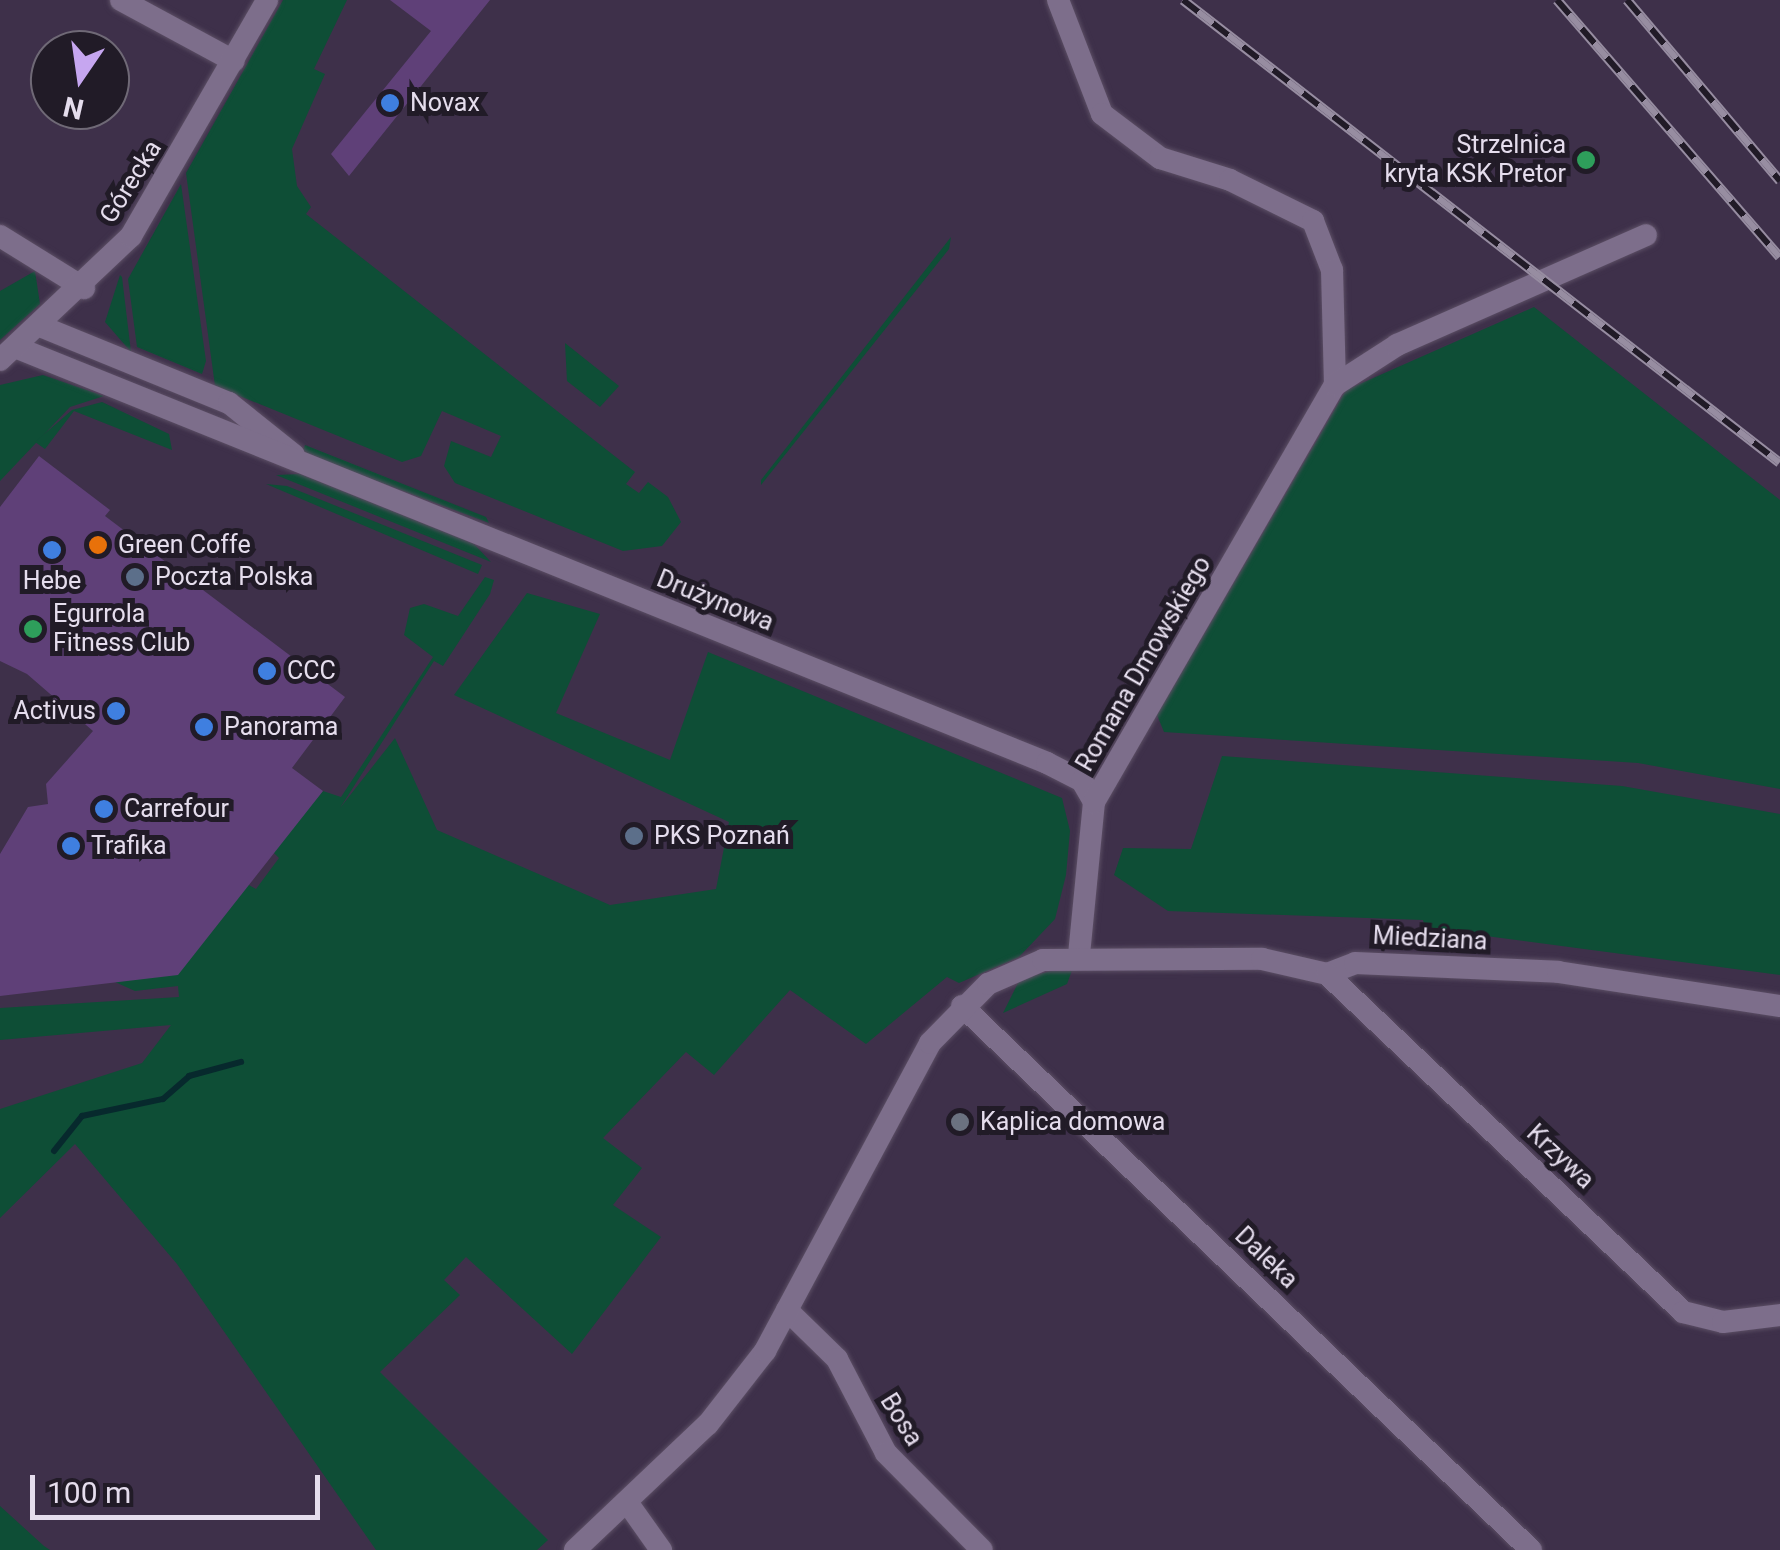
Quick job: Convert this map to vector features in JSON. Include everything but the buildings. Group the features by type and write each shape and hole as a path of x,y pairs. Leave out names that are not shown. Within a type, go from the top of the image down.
{"street":[{"path":"121,0 234,62"},
{"name":"Górecka","path":"8,353 84,288 130,236 267,0"},
{"path":"1058,0 1102,114 1160,158 1230,180 1313,221 1332,270 1335,385"},
{"name":"Romana Dmowskiego","path":"1079,955 1094,802 1335,385 1398,346 1646,234"},
{"path":"0,236 84,288"},
{"name":"Drużynowa","path":"40,326 229,403 304,464"},
{"name":"Drużynowa","path":"8,353 304,464 1047,763 1082,781 1094,802"},
{"path":"576,1550 737,1390 788,1310 910,1073 962,1006 1015,969 1079,955"},
{"name":"Miedziana","path":"1079,955 1262,959 1327,974 1356,963 1558,972 1780,1006"},
{"name":"Krzywa","path":"1327,974 1683,1312 1702,1320 1777,1310"},
{"name":"Daleka","path":"962,1006 1530,1550"},
{"name":"Bosa","path":"788,1310 837,1359 886,1453 982,1550"},
{"path":"626,1502 662,1550"}],"green space":[{"path":"283,0 347,0 314,69 325,74 292,149 297,186 311,207 306,214 635,472 626,484 639,493 648,482 668,497 681,522 662,546 623,551 455,483 444,466 451,441 491,457 501,436 442,411 421,456 402,462 215,386 186,173"},
{"path":"181,184 206,361 202,374 137,347 128,279"},
{"path":"951,237 949,249 761,485 761,480"},
{"path":"35,271 40,304 0,340 0,291"},
{"path":"122,277 131,352 105,322"},
{"path":"1534,307 1780,500 1780,789 1638,763 1164,732 1157,715 1346,390"},
{"path":"565,343 619,386 600,407 567,381"},
{"path":"43,375 104,396 70,407 0,481 0,385"},
{"path":"102,402 169,434 172,450 74,411 45,449 35,442 72,410"},
{"path":"305,445 486,517 489,523 302,453"},
{"path":"300,474 474,544 491,562 276,475"},
{"path":"266,484 287,486 482,565 478,574"},
{"path":"485,577 494,580 490,594 443,666 434,661 340,808 395,738 437,830 610,905 716,889 729,822 454,695 527,593 600,614 556,713 670,760 708,652 1062,798 1070,831 1066,875 1055,919 1019,957 959,983 947,977 866,1044 790,990 714,1075 686,1052 603,1138 642,1168 613,1205 661,1237 572,1354 466,1257 444,1280 460,1295 380,1372 548,1540 537,1550 376,1550 177,1264 75,1144 0,1218 0,1109 142,1063 171,1025 0,1040 0,1008 179,997 178,986 135,991 115,982 247,884 256,889 279,858 272,851 323,791 341,797 433,657 404,635 410,608 424,604 458,616"},
{"path":"1222,756 1622,786 1780,814 1780,975 1425,928 1423,920 1168,911 1114,875 1123,848 1191,849"},
{"path":"1074,965 1067,984 1003,1013 1020,979"},
{"path":"0,1506 44,1546 50,1550 0,1550"}],"waterway":[{"path":"54,1151 82,1116 163,1099 189,1076 241,1062"}],"railway":[{"path":"1183,0 1780,463"},
{"path":"1557,0 1780,257"},
{"path":"1627,0 1780,181"}],"place":[{"name":"Novax","path":"390,103"},
{"name":"Strzelnica kryta KSK Pretor","path":"1586,160"},
{"name":"Green Coffe","path":"98,545"},
{"name":"Hebe","path":"52,550"},
{"name":"Poczta Polska","path":"135,577"},
{"name":"Egurrola Fitness Club","path":"33,629"},
{"name":"CCC","path":"267,671"},
{"name":"Activus","path":"116,711"},
{"name":"Panorama","path":"204,727"},
{"name":"Carrefour","path":"104,809"},
{"name":"PKS Poznań","path":"634,836"},
{"name":"Trafika","path":"71,846"},
{"name":"Kaplica domowa","path":"960,1122"}]}
